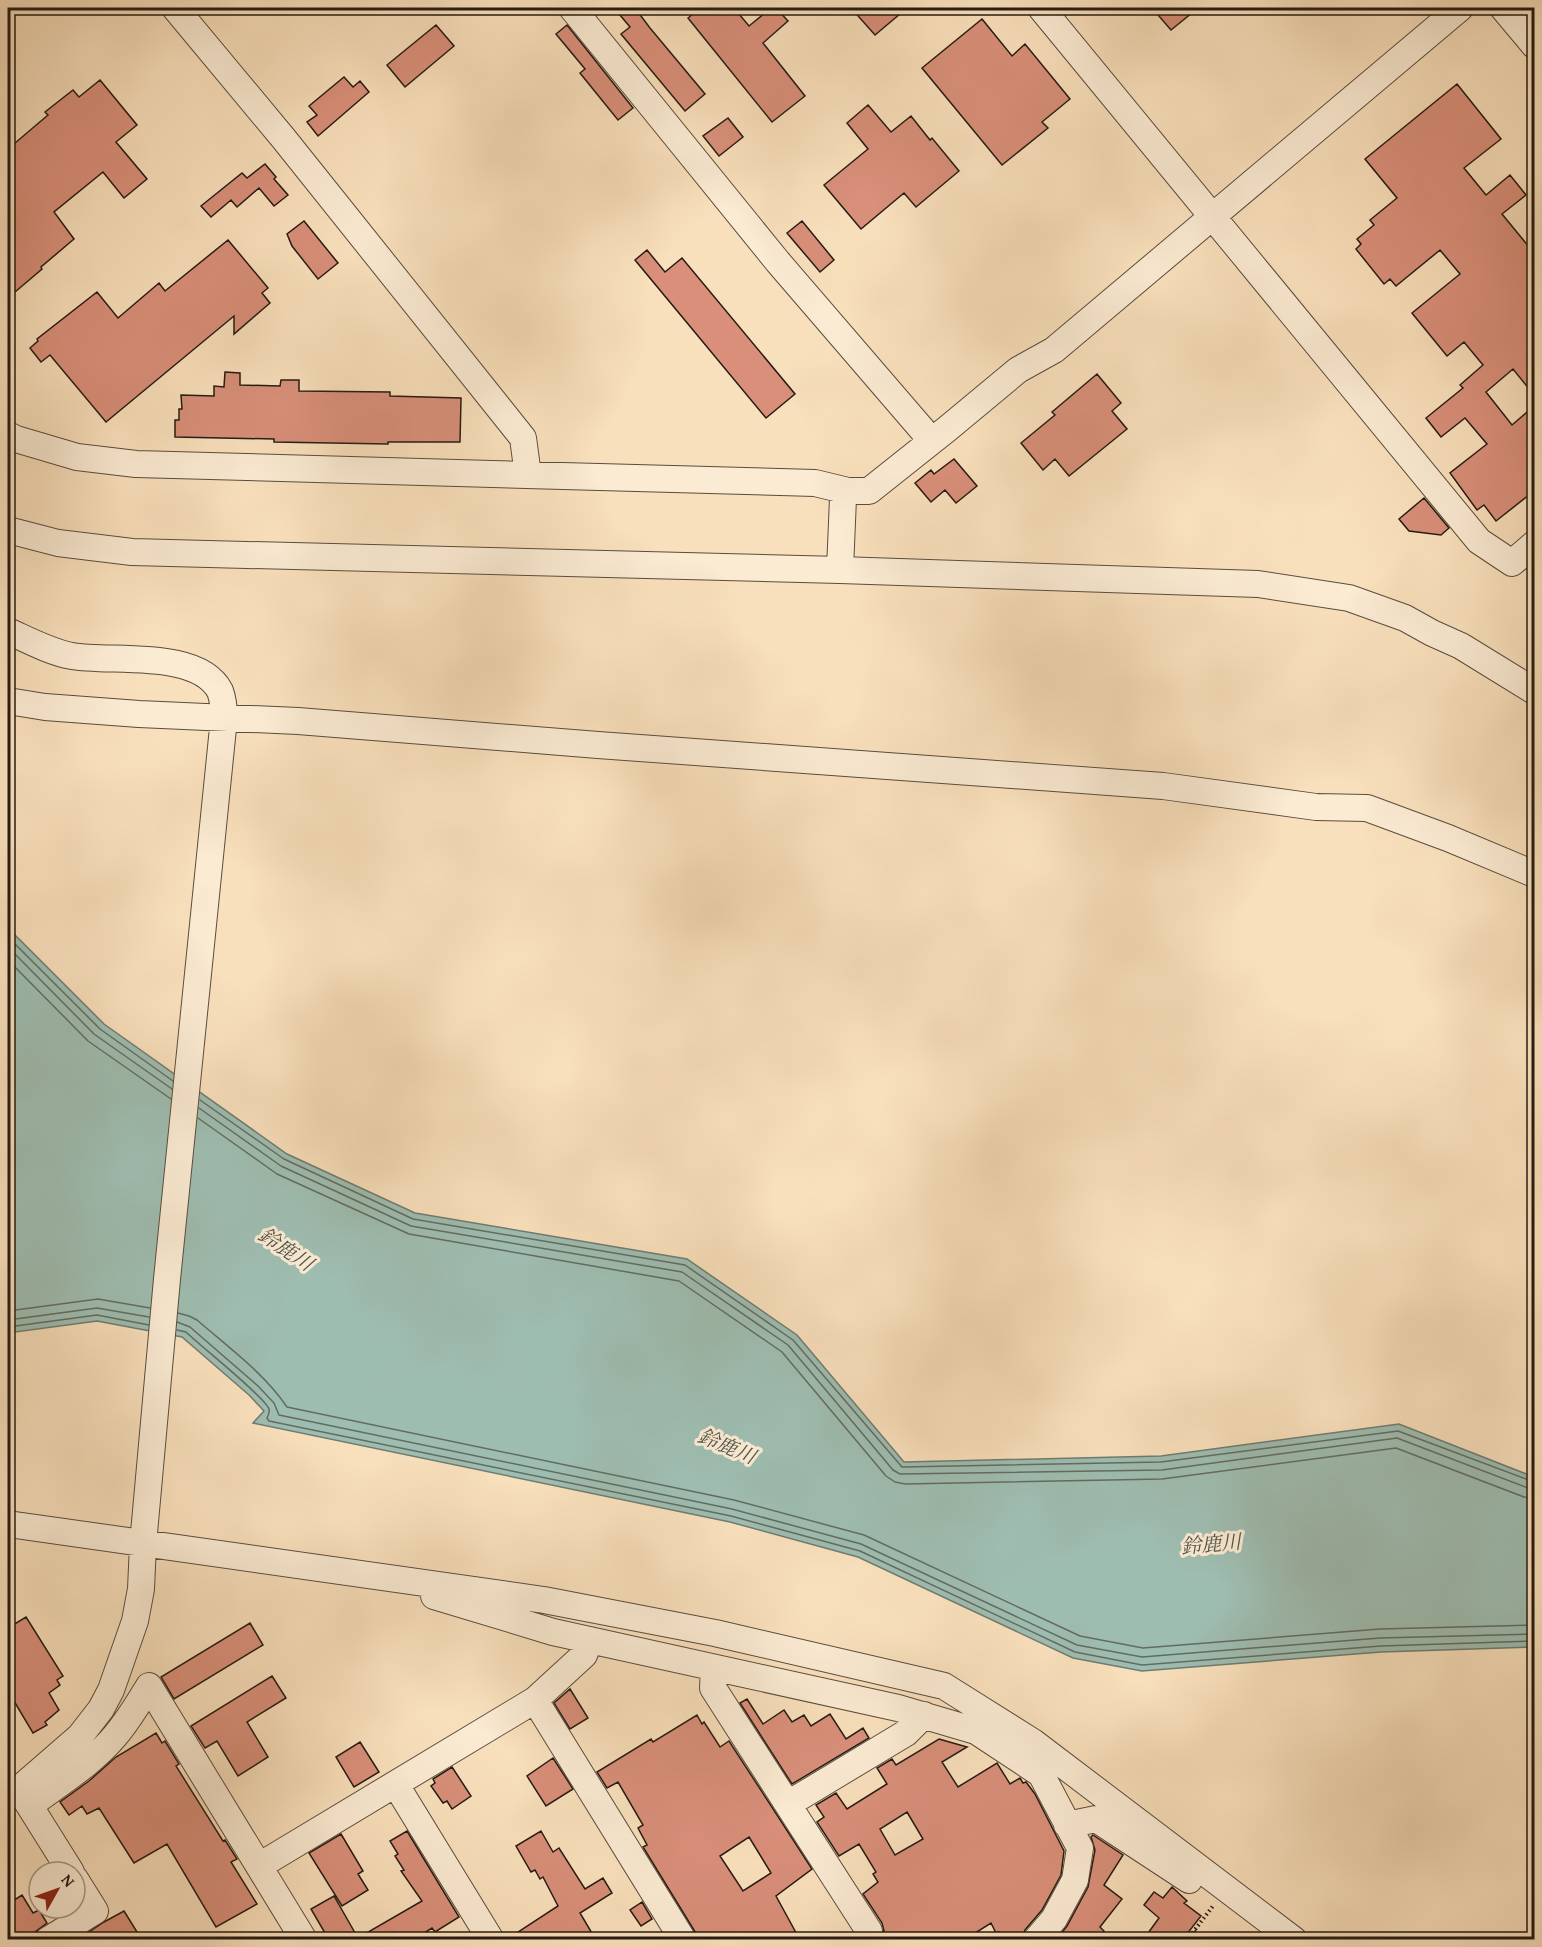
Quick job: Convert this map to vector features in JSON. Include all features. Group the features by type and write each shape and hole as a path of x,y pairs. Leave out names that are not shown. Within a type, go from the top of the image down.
{"street":[{"path":"175,8 523,438 528,475"},
{"path":"572,8 778,262 932,441"},
{"path":"1041,8 1479,541 1512,562 1534,544"},
{"path":"8,435 77,457 136,464 815,483 846,495 869,491 1018,370 1054,350 1460,8"},
{"path":"1503,8 1534,45"},
{"path":"840,562 846,495"},
{"path":"8,530 58,543 132,552 840,562 1258,584 1349,598 1405,618 1461,646 1534,691"},
{"path":"8,631 36,644 72,656 186,665 202,673 220,691 224,723 167,1279 141,1589 135,1621 111,1690 100,1709 80,1736 13,1792"},
{"path":"8,701 45,707 224,723 298,721 1163,786 1316,807 1367,808 1448,838 1534,874"},
{"path":"8,1524 144,1534 544,1600 658,1622 944,1686 1033,1742 1294,1940"},
{"path":"407,1579 418,1592 553,1632 898,1708 976,1731 1041,1774 1080,1848 1075,1880 1054,1919 1036,1940"},
{"path":"259,1866 535,1700 584,1655 590,1640"},
{"path":"714,1668 713,1688 869,1931"},
{"path":"13,1792 40,1798 87,1763 129,1719 149,1686 304,1940"},
{"path":"535,1700 683,1940"},
{"path":"788,1804 906,1733 924,1716"},
{"path":"396,1785 491,1940"},
{"path":"13,1792 62,1860"},
{"path":"1067,1825 1096,1819 1181,1874 1244,1921"},
{"path":"87,1898 95,1911 87,1916"},
{"path":"48,1940 80,1920"}],"path":[{"path":"1187,1940 1218,1901"},
{"path":"1194,1931 1204,1940"}],"water":[{"name":"鈴鹿川","path":"8,928 104,1024 287,1154 415,1213 687,1259 797,1335 904,1462 1161,1456 1399,1424 1534,1477 1534,1647 1381,1652 1142,1671 1073,1658 858,1557 730,1522 253,1423 264,1411 249,1395 182,1337 97,1321 8,1333"}],"building":[{"path":"614,8 635,8 705,94 685,111 621,34 630,27"},
{"path":"700,8 734,8 749,26 771,8 776,8 788,21 763,43 805,96 772,122 688,18"},
{"path":"851,8 907,8 875,35"},
{"path":"1152,8 1198,8 1171,30"},
{"path":"982,19 1012,56 1025,44 1070,99 1042,122 1048,128 1002,165 922,68"},
{"path":"436,25 454,46 405,87 387,65"},
{"path":"567,25 633,108 618,120 580,73 585,69 556,34"},
{"path":"344,77 353,87 360,81 369,92 318,136 307,122 317,115 309,106"},
{"path":"100,80 137,125 116,142 147,179 124,198 103,172 54,212 74,239 15,292 8,283 8,149 48,115 45,112 73,90 79,97"},
{"path":"1457,84 1501,139 1464,168 1486,195 1510,175 1526,195 1502,214 1534,253 1534,395 1513,369 1486,392 1512,425 1534,406 1534,491 1496,521 1484,505 1477,510 1450,473 1487,444 1465,418 1441,437 1426,418 1463,388 1460,385 1483,365 1464,342 1447,356 1412,313 1460,274 1440,250 1396,286 1390,279 1384,284 1356,249 1361,244 1357,239 1374,225 1370,220 1397,198 1365,159"},
{"path":"868,105 891,132 911,116 959,171 916,207 904,193 861,229 824,185 868,149 847,123"},
{"path":"728,118 743,137 719,156 703,136"},
{"path":"265,164 288,195 274,206 259,188 237,207 231,200 211,217 201,206 242,173 247,178"},
{"path":"304,221 338,263 318,279 292,246 287,234"},
{"path":"802,221 834,260 820,272 787,233"},
{"path":"228,240 268,288 262,293 270,303 234,334 234,316 106,422 50,355 41,362 30,348 38,341 37,339 97,292 118,318 159,283 165,291"},
{"path":"647,250 665,272 682,258 795,394 766,418 635,260"},
{"path":"225,372 240,373 240,385 280,386 281,380 299,380 299,391 390,392 390,396 461,398 460,442 388,442 388,444 274,442 274,439 175,437 175,420 179,420 179,409 182,409 181,395 214,396 214,386 224,387"},
{"path":"1097,374 1121,403 1112,411 1127,429 1069,476 1055,459 1043,470 1021,443 1055,415 1052,412"},
{"path":"954,459 977,486 956,503 945,490 931,502 915,483 931,470 934,474"},
{"path":"1424,498 1449,528 1441,535 1409,531 1399,519"},
{"path":"26,1617 63,1676 57,1680 60,1685 49,1693 59,1710 45,1722 47,1725 33,1733 8,1691 8,1628"},
{"path":"250,1623 263,1645 174,1699 161,1677"},
{"path":"272,1676 286,1698 247,1722 268,1757 238,1776 217,1741 205,1748 191,1726"},
{"path":"570,1689 588,1718 570,1729 554,1703"},
{"path":"747,1699 763,1724 784,1710 792,1722 804,1715 811,1726 830,1714 846,1739 863,1728 869,1738 792,1784 740,1703"},
{"path":"697,1715 720,1747 729,1741 812,1869 776,1896 800,1940 700,1940 643,1847 647,1845 638,1828 643,1825 618,1782 607,1788 597,1772 651,1739 653,1742","holes":["749,1837 771,1873 743,1891 720,1856"]},
{"path":"156,1733 162,1743 165,1741 179,1764 176,1766 223,1841 225,1840 237,1859 231,1862 257,1904 216,1927 167,1844 134,1863 99,1808 87,1814 82,1806 69,1815 60,1802 116,1757"},
{"path":"939,1739 967,1747 942,1762 958,1787 997,1763 1010,1784 1020,1778 1035,1794 1064,1851 1061,1875 1042,1910 1025,1930 1021,1940 1003,1940 991,1923 964,1940 881,1940 884,1931 882,1923 863,1894 878,1882 873,1874 876,1872 859,1844 839,1856 817,1822 824,1817 816,1805 836,1793 847,1809 887,1784 877,1768 892,1759 896,1765","holes":["907,1812 923,1839 895,1855 880,1829"]},
{"path":"360,1742 379,1772 354,1787 336,1757"},
{"path":"553,1758 573,1789 546,1806 527,1776"},
{"path":"452,1767 471,1796 452,1809 447,1801 443,1803 431,1786 435,1783 433,1779"},
{"path":"407,1831 459,1917 435,1932 432,1928 413,1940 329,1940 311,1909 334,1896 358,1938 422,1901 401,1871 404,1870 395,1856 398,1854 390,1841"},
{"path":"541,1831 553,1852 559,1848 585,1889 603,1878 612,1893 580,1913 596,1940 506,1940 558,1906 543,1877 540,1879 535,1870 531,1872 516,1846"},
{"path":"341,1834 363,1871 358,1874 368,1890 342,1906 309,1853"},
{"path":"1093,1835 1123,1855 1104,1885 1122,1899 1100,1927 1104,1931 1098,1940 1056,1940 1067,1926 1088,1887 1095,1850 1091,1837"},
{"path":"1172,1887 1187,1901 1184,1903 1201,1916 1183,1939 1179,1936 1175,1940 1143,1940 1159,1918 1144,1905 1154,1892 1163,1898"},
{"path":"22,1895 27,1903 27,1920 45,1920 47,1923 35,1932 33,1940 8,1940 8,1904"},
{"path":"642,1902 652,1919 641,1926 630,1910"},
{"path":"124,1911 142,1940 77,1940 104,1922"}]}
